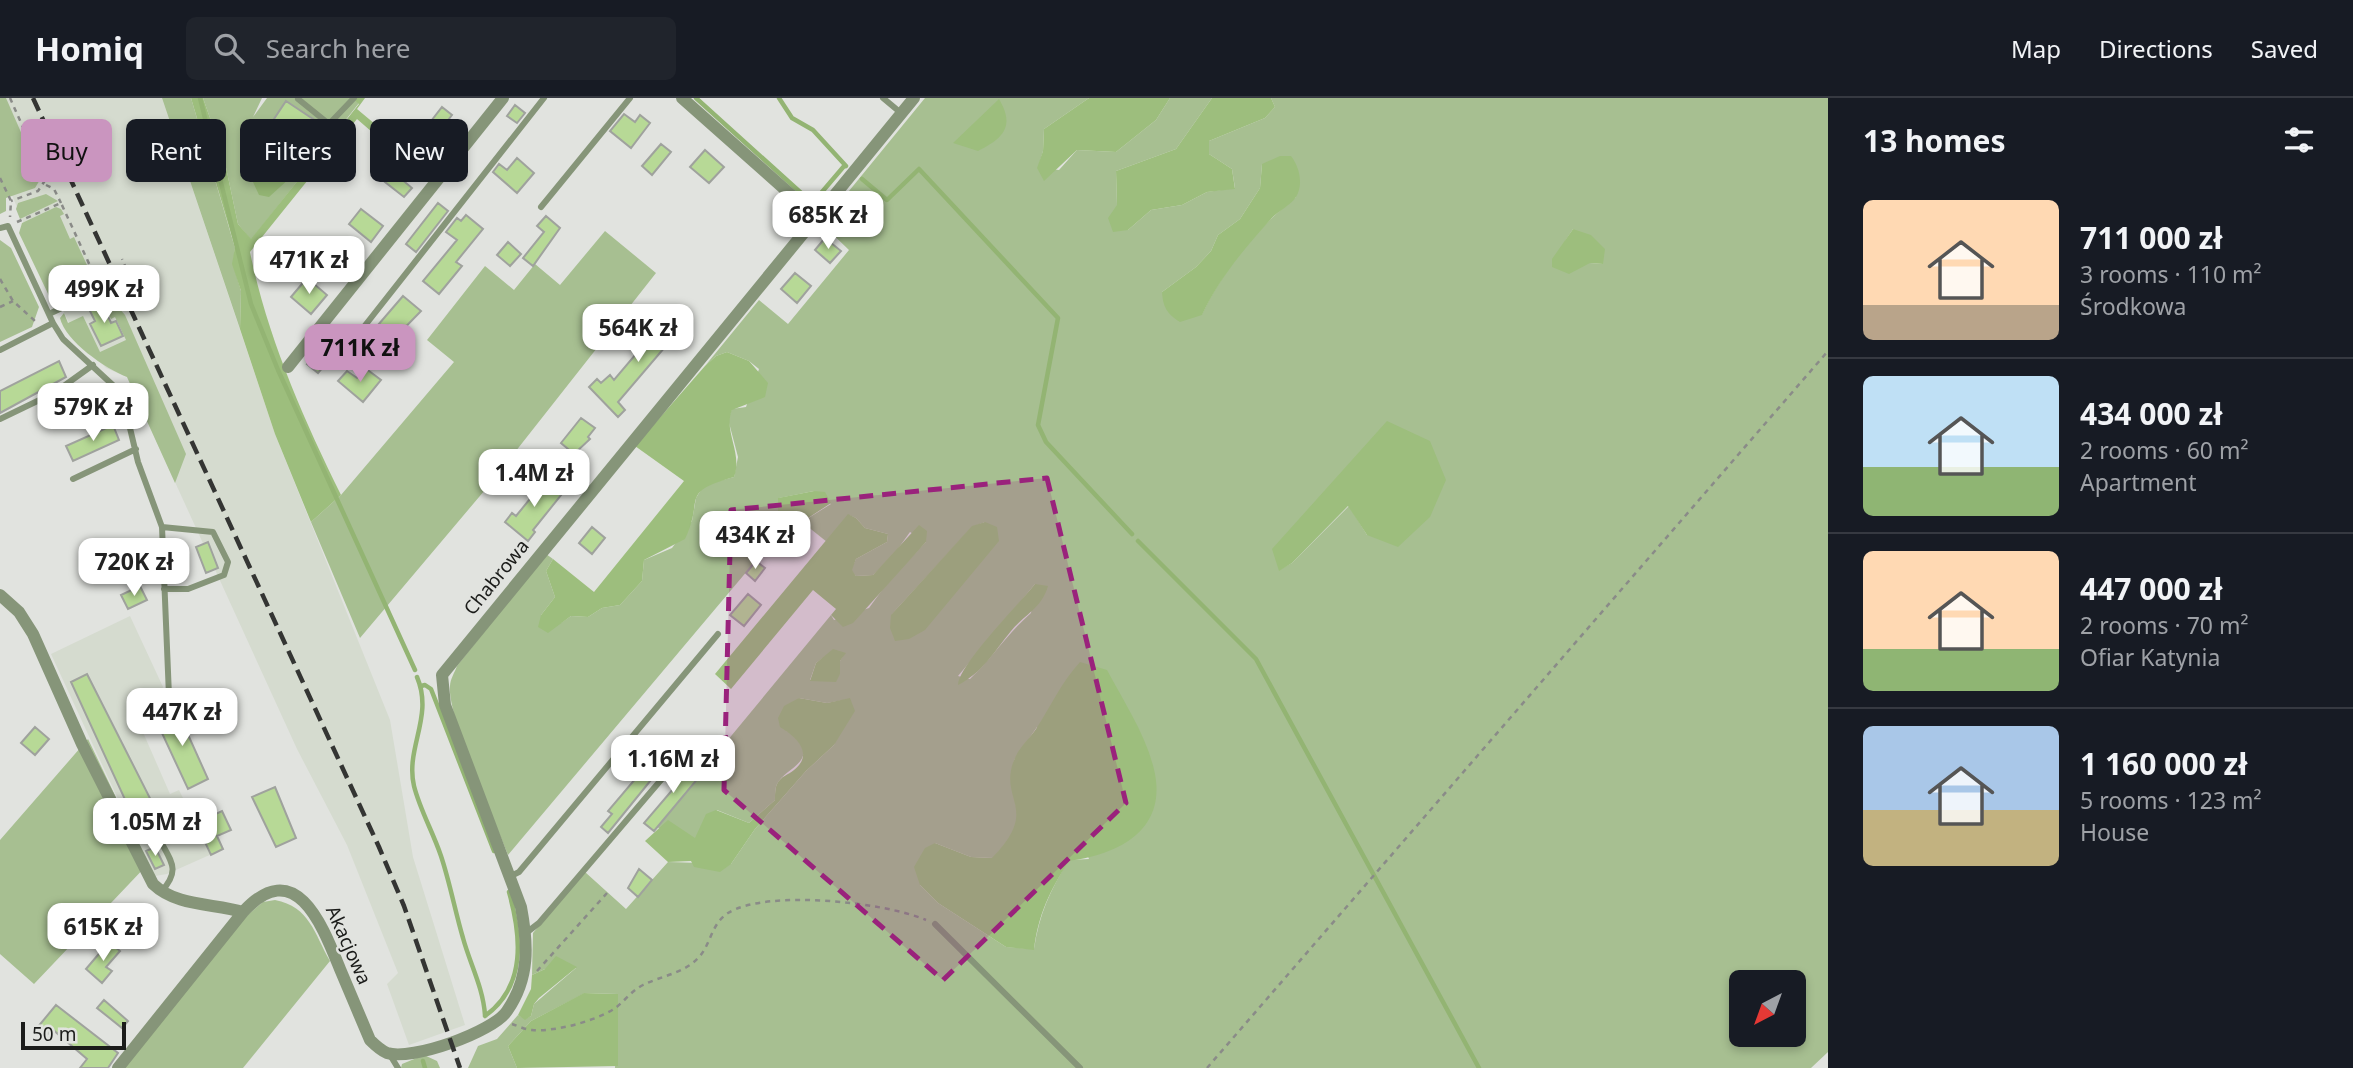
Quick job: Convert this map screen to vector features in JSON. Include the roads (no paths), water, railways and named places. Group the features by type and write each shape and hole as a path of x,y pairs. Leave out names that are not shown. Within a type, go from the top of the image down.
{"street":[{"path":"288,367 503,98"},
{"path":"682,98 816,217"},
{"name":"Chabrowa","path":"390,1054 433,1048 490,1027 500,1021 515,997 524,975 526,933 521,907 445,705 442,675 914,98"},
{"path":"0,595 19,612 33,634 144,871 161,891 187,902 243,912"},
{"name":"Akacjowa","path":"118,1068 243,912 260,897 276,892 297,896 309,905 324,930 370,1040 390,1054"}],"lane":[{"path":"298,99 329,124 354,98"},
{"path":"352,342 544,98"},
{"path":"541,207 630,98"},
{"path":"883,98 901,113"},
{"path":"0,228 8,226 53,323 63,338 116,388 125,407 162,527 169,696 142,713"},
{"path":"49,314 93,293"},
{"path":"0,350 53,323"},
{"path":"0,419 54,393 93,365"},
{"path":"73,479 136,449"},
{"path":"162,527 213,532 228,562 224,575 188,589 164,589"},
{"path":"509,877 519,873 718,634"},
{"path":"526,933 539,923 672,767"},
{"path":"156,834 174,872 173,878 161,891"},
{"path":"935,923 1080,1068"},
{"path":"390,1054 398,1068"}],"waterway":[{"path":"200,98 251,304 278,370 415,670"},
{"path":"696,98 810,201 816,199 845,165"},
{"path":"779,98 792,118 813,130 846,166"},
{"path":"862,179 887,200 919,169 1058,318 1038,425 1046,442 1132,534"},
{"path":"1138,541 1256,659 1479,1068"},
{"path":"417,677 422,706 413,759 414,786 444,866 463,938 482,995 485,1015"},
{"path":"421,686 425,685 431,689 494,851"},
{"path":"485,1016 499,1004 514,975 518,942 509,892"},
{"path":"423,1061 425,1068"}],"railway":[{"path":"33,98 379,847 404,906 460,1068"}]}
